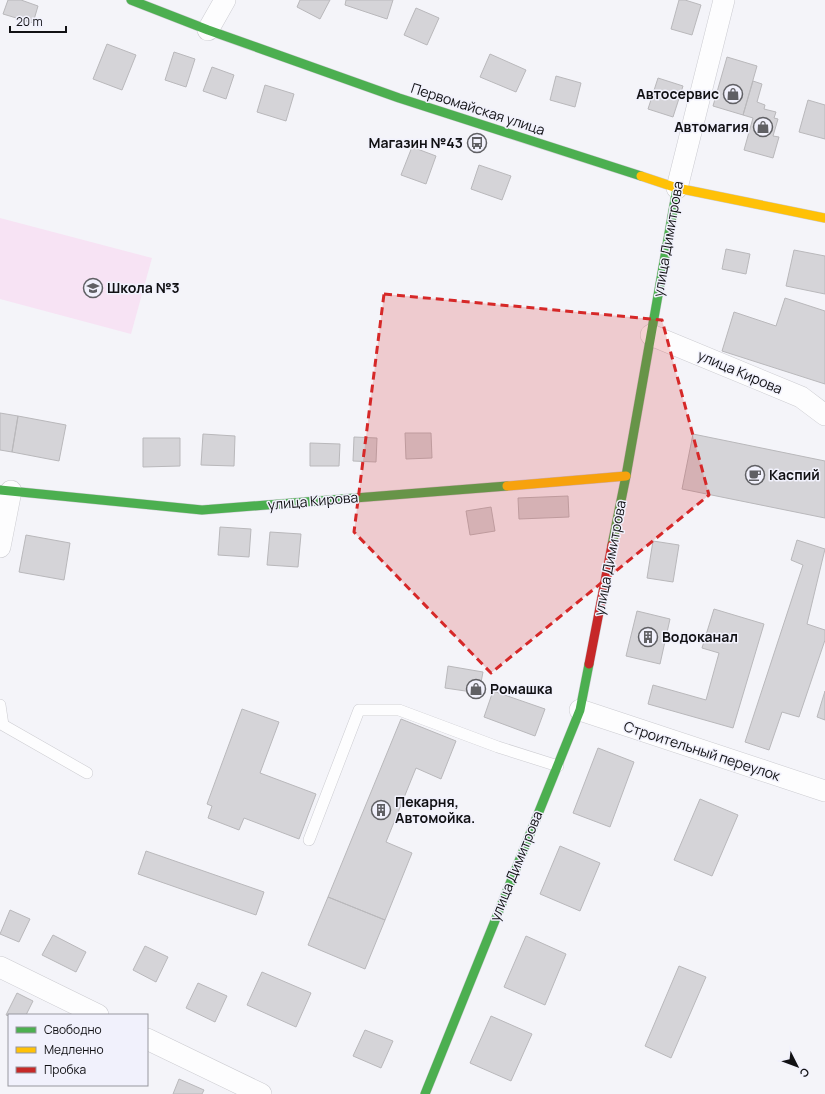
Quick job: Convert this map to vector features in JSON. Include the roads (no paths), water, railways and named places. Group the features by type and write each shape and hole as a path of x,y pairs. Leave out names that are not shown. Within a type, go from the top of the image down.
{"street":[{"name":"Первомайская улица","path":"131,0 208,30 399,98 677,188 825,218"},
{"path":"208,30 225,0"},
{"name":"улица Димитрова","path":"425,1094 488,934 580,710 626,476 677,188 724,0"},
{"name":"улица Кирова","path":"651,335 801,397 825,415"},
{"name":"улица Кирова","path":"5,490 202,510 626,476"},
{"path":"0,547 5,490"},
{"name":"Строительный переулок","path":"580,710 825,791"},
{"path":"0,967 96,1014"},
{"path":"148,1039 261,1094"}],"lane":[{"path":"0,705 3,725 87,773"},
{"path":"309,840 359,710 400,710 498,747 558,766"}],"place":[{"name":"Автосервис","path":"733,94"},
{"name":"Автомагия","path":"763,127"},
{"name":"Магазин №43","path":"477,143"},
{"name":"Школа №3","path":"93,288"},
{"name":"Каспий","path":"755,475"},
{"name":"Водоканал","path":"648,637"},
{"name":"Ромашка","path":"476,689"},
{"name":"Пекарня, Автомойка.","path":"381,810"}]}
